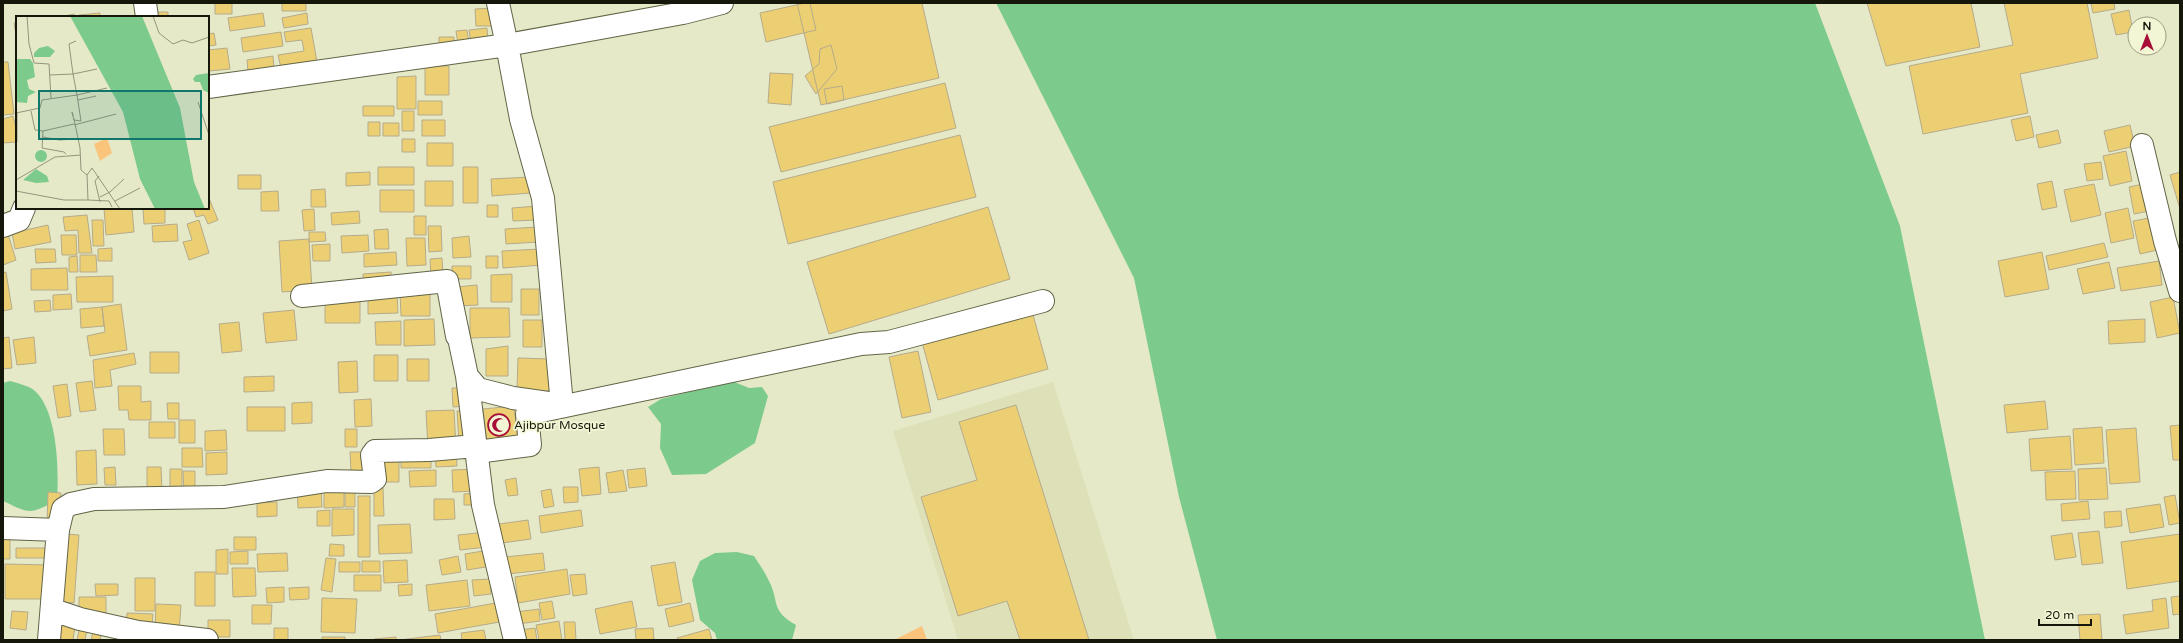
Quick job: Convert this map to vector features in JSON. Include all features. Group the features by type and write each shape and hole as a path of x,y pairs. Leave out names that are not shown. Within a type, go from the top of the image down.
{"street":[{"path":"145,3 147,16"},
{"path":"498,3 521,119 543,198 562,405"},
{"path":"209,87 507,45 683,13 722,3"},
{"path":"2142,145 2165,241 2180,291"},
{"path":"3,226 19,220 24,209"},
{"path":"302,296 447,281 457,336 467,376 483,505 515,640"},
{"path":"49,640 53,610 58,530 63,509 71,504 94,499 224,497 327,481 372,482 376,475 372,455 375,451 476,449 530,445 527,414 562,405 861,344 889,342 1043,301"},
{"path":"467,376 478,388 513,398 562,405"},
{"path":"3,528 58,530"},
{"path":"53,610 80,619 138,632 207,640"}],"shaded area":[{"path":"996,3 1815,3 1900,226 1985,640 1217,640 1179,497 1134,278"},
{"path":"10,381 27,386 35,391 43,401 53,427 58,474 57,500 41,508 30,511 3,501 3,383"},
{"path":"732,381 749,388 762,387 768,396 755,443 706,474 672,475 660,448 661,424 648,407 661,399"},
{"path":"1053,382 1134,640 958,640 893,431"},
{"path":"737,552 754,556 762,568 772,589 779,610 782,615 796,625 792,640 717,640 715,633 700,620 692,580 700,561 715,553"},
{"path":"922,626 927,640 894,640"}],"building":[{"path":"215,3 232,3 232,14 215,14"},
{"path":"282,3 306,3 306,11 282,11"},
{"path":"797,3 922,3 939,78 821,105"},
{"path":"810,3 816,30 766,42 760,13"},
{"path":"1867,3 1971,3 1980,47 1886,66"},
{"path":"2004,3 2087,3 2098,58 2020,74 2028,113 1923,134 1909,66 2013,45"},
{"path":"2091,3 2114,3 2115,9 2093,13"},
{"path":"493,8 494,26 476,26 475,9"},
{"path":"2129,10 2130,16 2127,16 2127,33 2116,35 2111,14"},
{"path":"154,12 168,12 168,16 154,16"},
{"path":"100,13 100,16 79,15"},
{"path":"263,13 265,26 230,31 228,18"},
{"path":"307,13 308,24 284,28 282,18"},
{"path":"16,22 16,35 14,23"},
{"path":"311,28 317,62 281,68 278,55 304,51 302,40 286,42 284,32"},
{"path":"487,28 488,41 471,43 469,30"},
{"path":"467,30 469,43 458,45 456,31"},
{"path":"281,32 283,46 243,52 241,38"},
{"path":"214,33 216,45 209,46 209,34"},
{"path":"439,37 454,37 454,47 439,47"},
{"path":"831,45 837,69 816,94 805,76 819,64 820,49"},
{"path":"227,48 230,69 209,71 209,50"},
{"path":"273,56 274,69 248,72 247,60"},
{"path":"3,62 8,62 14,114 3,115"},
{"path":"425,66 449,66 449,95 425,95"},
{"path":"770,73 793,74 791,105 768,103"},
{"path":"416,76 416,109 397,109 397,77"},
{"path":"945,83 956,128 781,172 769,127"},
{"path":"842,86 844,100 827,104 824,89"},
{"path":"418,101 442,101 442,115 418,115"},
{"path":"363,106 394,106 394,116 363,116"},
{"path":"402,111 414,111 414,131 402,131"},
{"path":"13,116 16,128 16,142 3,143 3,119"},
{"path":"2030,116 2034,137 2016,141 2011,120"},
{"path":"422,120 445,120 445,136 422,136"},
{"path":"368,122 380,122 380,136 368,136"},
{"path":"383,123 399,123 399,136 383,136"},
{"path":"2130,125 2135,146 2109,152 2104,131"},
{"path":"2058,130 2061,143 2039,148 2036,135"},
{"path":"960,135 976,197 788,244 773,182"},
{"path":"402,139 415,139 415,152 402,152"},
{"path":"427,143 453,143 453,166 427,166"},
{"path":"2126,151 2132,181 2110,186 2103,156"},
{"path":"2101,162 2103,179 2087,181 2084,164"},
{"path":"378,167 414,167 414,185 378,185"},
{"path":"463,167 478,167 478,203 463,203"},
{"path":"370,172 370,185 346,186 346,173"},
{"path":"2180,172 2180,209 2170,175"},
{"path":"238,175 261,175 261,189 238,189"},
{"path":"530,177 531,193 492,196 491,179"},
{"path":"425,181 453,181 453,206 425,206"},
{"path":"2052,181 2057,207 2042,210 2037,184"},
{"path":"2148,183 2154,210 2134,214 2129,187"},
{"path":"2094,184 2101,215 2071,222 2064,190"},
{"path":"325,189 326,207 311,207 311,190"},
{"path":"380,190 414,190 414,212 380,212"},
{"path":"278,191 279,211 261,211 261,192"},
{"path":"209,198 218,220 208,224 204,215 196,217 193,209 209,209"},
{"path":"487,205 498,205 498,217 487,217"},
{"path":"537,206 538,220 513,221 512,208"},
{"path":"988,207 1010,279 829,334 807,262"},
{"path":"2128,208 2134,238 2111,243 2105,213"},
{"path":"104,209 132,209 134,232 106,235"},
{"path":"143,209 165,209 165,223 144,224"},
{"path":"314,209 315,230 304,231 302,210"},
{"path":"359,211 360,223 332,225 331,213"},
{"path":"87,215 92,253 79,253 78,230 65,231 63,217"},
{"path":"414,216 426,216 426,235 414,235"},
{"path":"2155,217 2162,249 2140,254 2133,221"},
{"path":"92,220 103,220 104,246 93,246"},
{"path":"199,220 209,253 189,260 183,242 192,240 187,224"},
{"path":"177,224 178,241 153,242 152,226"},
{"path":"48,225 51,242 15,249 12,233"},
{"path":"428,226 441,226 442,251 429,252"},
{"path":"538,227 538,242 506,244 505,229"},
{"path":"388,229 389,249 375,249 374,230"},
{"path":"309,232 325,232 326,241 309,242"},
{"path":"8,234 16,260 3,265 3,236"},
{"path":"61,235 76,235 77,255 62,255"},
{"path":"368,235 369,251 342,253 341,236"},
{"path":"469,236 471,257 453,258 452,238"},
{"path":"406,238 425,238 426,265 407,266"},
{"path":"309,239 312,290 282,292 279,241"},
{"path":"2104,243 2108,257 2049,270 2046,256"},
{"path":"330,244 330,261 313,261 312,245"},
{"path":"112,248 112,261 98,261 98,249"},
{"path":"35,249 55,249 56,262 36,263"},
{"path":"541,249 542,265 503,268 502,251"},
{"path":"396,252 397,265 364,267 364,254"},
{"path":"2042,252 2049,289 2005,297 1998,261"},
{"path":"80,255 96,255 97,272 80,272"},
{"path":"77,256 78,272 69,272 69,257"},
{"path":"486,256 498,256 498,268 486,268"},
{"path":"442,258 443,276 431,277 430,259"},
{"path":"2159,261 2162,285 2121,291 2117,268"},
{"path":"2109,262 2115,288 2083,294 2077,269"},
{"path":"452,266 471,266 471,279 452,279"},
{"path":"67,268 68,290 31,290 31,269"},
{"path":"6,272 12,309 3,311 3,273"},
{"path":"391,272 391,284 364,285 363,274"},
{"path":"512,274 512,302 491,302 491,275"},
{"path":"113,276 113,302 77,302 76,277"},
{"path":"477,285 478,305 457,306 456,287"},
{"path":"521,289 539,289 539,315 521,315"},
{"path":"430,290 430,316 401,316 400,291"},
{"path":"397,292 398,313 368,314 368,293"},
{"path":"71,294 72,309 53,310 53,295"},
{"path":"2173,297 2180,333 2157,338 2150,302"},
{"path":"325,298 360,298 360,323 325,323"},
{"path":"50,300 51,311 35,312 34,301"},
{"path":"121,304 127,350 90,356 87,336 105,332 102,307"},
{"path":"1030,304 1048,369 938,400 920,335"},
{"path":"102,307 104,326 81,328 80,309"},
{"path":"470,308 509,308 510,337 470,338"},
{"path":"294,310 297,340 266,343 263,313"},
{"path":"434,319 435,345 404,346 404,320"},
{"path":"2145,319 2145,342 2109,344 2108,321"},
{"path":"523,320 542,320 542,347 523,347"},
{"path":"401,321 401,345 376,345 375,322"},
{"path":"239,322 242,351 222,353 219,324"},
{"path":"9,337 12,368 3,369 3,338"},
{"path":"34,337 36,363 17,365 13,340"},
{"path":"508,346 508,376 486,376 486,349"},
{"path":"918,351 931,412 902,418 889,357"},
{"path":"150,352 179,352 179,373 150,373"},
{"path":"134,353 136,364 110,370 112,386 95,388 93,360"},
{"path":"374,355 398,355 398,381 374,381"},
{"path":"518,358 551,359 550,391 517,390"},
{"path":"407,359 429,359 429,381 407,381"},
{"path":"357,361 358,392 339,393 338,362"},
{"path":"274,376 274,391 244,392 244,377"},
{"path":"92,381 96,410 80,412 76,383"},
{"path":"67,384 71,416 58,418 53,386"},
{"path":"118,386 141,386 141,402 151,401 151,420 129,420 128,410 119,410"},
{"path":"452,388 466,388 467,406 453,407"},
{"path":"371,399 372,426 355,427 354,400"},
{"path":"2045,401 2048,429 2007,433 2004,405"},
{"path":"312,402 312,423 292,424 292,403"},
{"path":"167,403 179,403 179,419 168,419"},
{"path":"1016,405 1089,640 1020,640 1007,601 958,616 921,497 977,480 959,422"},
{"path":"514,406 518,440 487,443 483,409"},
{"path":"247,407 285,407 285,431 247,431"},
{"path":"454,410 456,447 428,448 426,411"},
{"path":"469,410 471,444 459,444 457,411"},
{"path":"179,420 195,420 195,443 179,443"},
{"path":"149,422 175,422 175,438 149,438"},
{"path":"2180,425 2180,460 2173,460 2170,426"},
{"path":"2102,427 2104,463 2075,465 2073,429"},
{"path":"2136,428 2140,482 2110,484 2106,430"},
{"path":"103,429 124,429 125,455 104,455"},
{"path":"345,429 357,429 357,447 345,447"},
{"path":"226,430 227,450 205,451 205,431"},
{"path":"2070,436 2072,469 2031,471 2029,439"},
{"path":"182,448 202,448 203,467 182,467"},
{"path":"96,450 97,484 77,485 76,451"},
{"path":"435,450 456,450 457,466 436,467"},
{"path":"227,452 227,474 206,475 206,453"},
{"path":"350,452 366,452 366,471 351,471"},
{"path":"401,453 431,453 431,468 401,468"},
{"path":"383,455 399,455 399,482 384,482"},
{"path":"115,467 116,485 105,485 104,468"},
{"path":"147,467 161,467 162,492 147,492"},
{"path":"599,467 601,494 582,496 579,469"},
{"path":"645,468 647,486 629,488 627,470"},
{"path":"2106,468 2108,499 2079,500 2078,469"},
{"path":"170,469 182,469 182,492 170,492"},
{"path":"476,469 477,491 453,492 452,470"},
{"path":"436,470 436,486 410,487 409,471"},
{"path":"623,470 627,491 609,493 606,473"},
{"path":"183,471 195,471 195,493 184,493"},
{"path":"2075,471 2076,499 2046,500 2045,472"},
{"path":"516,478 518,495 508,496 505,480"},
{"path":"324,484 344,484 344,507 324,508"},
{"path":"321,486 322,507 298,508 297,487"},
{"path":"345,487 355,487 355,507 345,507"},
{"path":"563,487 578,487 578,502 564,503"},
{"path":"374,488 383,488 384,516 374,516"},
{"path":"551,489 554,506 544,508 541,491"},
{"path":"48,492 61,493 58,524 47,523"},
{"path":"479,493 479,505 464,505 464,494"},
{"path":"2175,495 2180,523 2169,525 2164,497"},
{"path":"358,496 370,496 370,557 358,557"},
{"path":"434,499 454,499 455,519 434,520"},
{"path":"2088,501 2090,519 2062,521 2061,504"},
{"path":"277,502 277,516 257,517 257,503"},
{"path":"2160,504 2164,527 2130,533 2126,509"},
{"path":"332,509 354,509 354,535 332,536"},
{"path":"330,510 330,526 317,526 317,511"},
{"path":"581,510 583,526 541,533 539,516"},
{"path":"2121,511 2122,526 2105,528 2104,512"},
{"path":"528,520 531,539 502,543 499,524"},
{"path":"410,524 412,553 379,554 378,525"},
{"path":"2099,531 2103,563 2082,565 2078,533"},
{"path":"486,532 487,547 460,550 458,535"},
{"path":"2072,533 2076,557 2055,560 2051,536"},
{"path":"66,534 79,535 74,603 61,602"},
{"path":"2180,534 2180,581 2127,589 2121,542"},
{"path":"234,537 256,537 256,550 234,550"},
{"path":"3,538 10,538 10,559 3,559"},
{"path":"330,544 344,545 344,556 329,556"},
{"path":"16,548 50,548 50,558 16,558"},
{"path":"228,549 228,574 216,574 216,550"},
{"path":"489,550 492,566 467,570 465,554"},
{"path":"248,551 248,564 230,564 230,552"},
{"path":"287,553 288,571 258,572 257,554"},
{"path":"543,553 545,570 507,574 505,557"},
{"path":"458,556 461,572 442,575 439,560"},
{"path":"326,558 336,559 332,592 321,590"},
{"path":"407,560 408,582 384,583 383,561"},
{"path":"362,561 380,561 380,572 362,572"},
{"path":"339,562 360,562 360,572 339,572"},
{"path":"675,562 682,602 658,606 651,566"},
{"path":"5,564 51,565 51,599 5,599"},
{"path":"232,568 255,568 256,596 233,597"},
{"path":"567,569 570,594 518,603 515,577"},
{"path":"195,572 215,572 215,606 195,606"},
{"path":"585,574 587,594 573,596 570,575"},
{"path":"354,575 381,575 381,591 354,591"},
{"path":"135,578 155,578 155,611 135,611"},
{"path":"490,579 491,594 474,596 472,580"},
{"path":"467,580 470,606 429,611 426,585"},
{"path":"95,584 118,584 118,595 96,596"},
{"path":"412,584 412,595 399,596 398,585"},
{"path":"284,587 284,602 267,603 266,588"},
{"path":"309,587 309,599 290,600 289,588"},
{"path":"2180,596 2180,614 2173,615 2171,597"},
{"path":"79,597 106,597 106,613 79,613"},
{"path":"322,598 357,599 355,633 321,632"},
{"path":"2166,598 2169,628 2126,634 2123,615 2153,611 2152,600"},
{"path":"552,601 555,618 542,620 539,603"},
{"path":"632,601 637,627 600,634 595,609"},
{"path":"501,602 505,621 438,633 435,614"},
{"path":"690,603 694,621 669,627 665,609"},
{"path":"156,604 181,605 179,633 155,632"},
{"path":"252,605 272,605 271,624 252,624"},
{"path":"539,609 540,621 518,624 516,612"},
{"path":"12,611 28,612 26,630 10,628"},
{"path":"127,613 153,614 152,628 126,626"},
{"path":"2100,614 2102,640 2080,640 2078,615"},
{"path":"62,616 76,620 73,640 59,640"},
{"path":"208,620 230,620 230,637 208,637"},
{"path":"81,621 88,624 85,640 77,640"},
{"path":"559,621 562,640 539,640 536,625"},
{"path":"564,622 575,622 576,640 565,640"},
{"path":"95,624 103,626 100,640 91,640"},
{"path":"274,628 288,628 288,640 274,640"},
{"path":"535,628 537,640 521,640 519,630"},
{"path":"653,628 654,640 636,640 635,629"},
{"path":"709,629 712,640 678,640 677,638"},
{"path":"484,630 486,640 462,640 461,633"},
{"path":"440,635 441,640 399,640"},
{"path":"322,637 345,637 345,640 322,640"},
{"path":"396,637 396,640 374,640 374,639"}],"place":[{"name":"Ajibpur Mosque","path":"499,425"}]}
